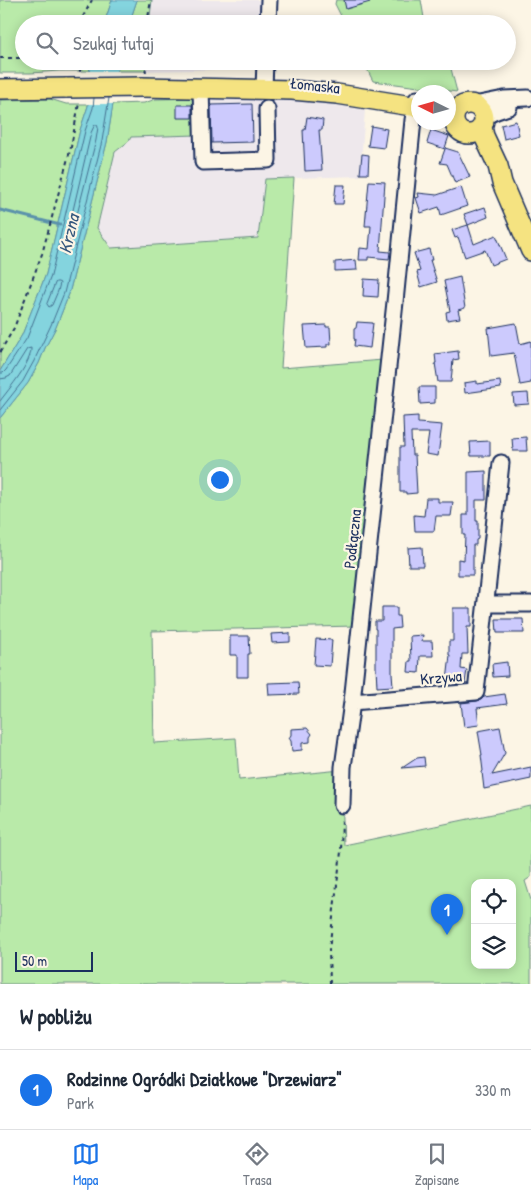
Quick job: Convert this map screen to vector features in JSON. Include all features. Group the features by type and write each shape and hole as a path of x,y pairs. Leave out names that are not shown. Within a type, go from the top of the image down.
{"main road":[{"name":"Łomaska","path":"0,88 73,94 144,81 201,88 264,85"},
{"name":"Łomaska","path":"181,87 228,81 292,90 411,102"},
{"path":"456,113 458,110 471,112"},
{"path":"456,126 472,134 478,131 471,112"},
{"path":"471,112 498,166 502,183 531,251"},
{"path":"456,126 476,147 502,183"}],"street":[{"path":"268,15 269,0"},
{"path":"264,85 265,70"},
{"path":"201,88 202,162 268,160 266,109"},
{"path":"471,112 506,108 530,97"},
{"name":"Podłączna","path":"342,805 343,767 352,702 412,130"},
{"name":"Krzywa","path":"352,702 476,692 501,463"},
{"path":"486,604 531,604"}],"path":[{"path":"84,15 92,0"},
{"path":"148,15 150,0"},
{"path":"0,58 15,58"},
{"path":"144,81 145,70"},
{"path":"0,352 14,328 42,254 71,148 78,108 73,94"},
{"path":"330,984 329,950 341,852 342,805"}],"shaded area":[{"path":"152,0 260,0 260,15 150,15"},
{"path":"145,70 194,70 144,71"},
{"path":"197,98 309,101 365,110 360,176 265,179 258,238 111,248 97,228 115,152 129,141 131,137 197,135"}],"green space":[{"path":"0,0 112,0 107,15 15,15 15,70 90,71 0,73"},
{"path":"137,0 152,0 150,15 132,15"},
{"path":"336,0 421,0 424,15 340,15 335,4"},
{"path":"117,70 145,70 144,71"},
{"path":"368,70 451,70 455,85 411,86 373,81"},
{"path":"197,98 197,135 131,137 129,141 115,152 97,228 111,248 258,238 265,179 294,178 281,368 383,360 355,626 152,631 154,743 236,738 239,780 341,770 344,845 531,806 531,877 525,881 531,900 531,984 0,984 0,418 28,383 56,327 69,294 107,142 113,104 144,103 156,99"},
{"path":"50,99 66,104 88,104 88,106 80,130 46,274 22,335 0,371 0,100"}],"water":[{"path":"112,0 137,0 132,15 107,15"},
{"name":"Krzna","path":"90,70 117,70 107,142 69,294 56,327 28,383 0,418 0,371 22,335 46,274 80,130 88,106"}],"pier":[{"path":"87,71 119,71 116,104 86,104"}],"building":[{"path":"344,0 369,0 370,2 346,9"},
{"path":"252,104 253,142 212,143 211,105"},
{"path":"177,105 192,105 192,118 177,118"},
{"path":"307,117 323,120 322,130 319,130 322,170 305,171 303,130 305,130"},
{"path":"516,121 519,135 504,139 501,125"},
{"path":"371,126 387,129 384,148 368,146"},
{"path":"431,130 449,136 445,148 458,152 470,177 455,183 447,164 440,163 445,149 427,143"},
{"path":"362,154 369,155 368,174 360,174"},
{"path":"369,181 385,182 380,251 390,252 389,259 368,257 368,260 359,260 360,248 369,249 371,226 365,226"},
{"path":"336,185 345,185 343,204 334,204"},
{"path":"461,187 467,206 441,215 439,207 421,213 416,198 419,197 418,193 437,195"},
{"path":"485,207 488,217 468,225 464,214"},
{"path":"468,225 474,244 496,235 506,259 491,265 485,250 465,257 458,237 455,238 452,230"},
{"path":"429,249 432,260 430,260 437,282 421,287 417,272 420,271 414,253"},
{"path":"356,260 357,270 335,271 335,262"},
{"path":"460,277 465,308 458,310 460,318 447,320 446,312 450,311 444,281"},
{"path":"364,279 379,280 378,297 363,296"},
{"path":"357,322 373,323 370,348 354,346 354,329"},
{"path":"516,323 520,344 531,341 531,383 520,385 514,353 491,356 488,328"},
{"path":"326,325 326,327 330,327 331,344 327,344 327,347 306,348 304,326"},
{"path":"458,351 459,359 453,360 451,382 438,382 435,354"},
{"path":"477,381 477,384 500,381 501,388 465,393 464,383"},
{"path":"419,387 435,387 435,403 420,404"},
{"path":"528,393 529,404 514,405 513,394"},
{"path":"418,416 418,423 442,425 438,456 426,454 429,433 411,433 412,455 415,455 417,493 406,494 406,492 400,492 400,447 404,447 403,417"},
{"path":"526,437 527,451 513,451 512,438"},
{"path":"490,441 490,456 471,456 470,442"},
{"path":"486,471 486,500 476,500 478,539 476,540 476,545 473,545 473,575 458,575 458,559 464,560 465,535 463,535 463,515 468,515 468,472"},
{"path":"426,498 438,498 438,502 453,502 451,516 436,516 434,531 415,531 414,515 424,516"},
{"path":"422,547 423,566 409,566 408,548"},
{"path":"382,607 397,607 400,628 392,629 393,686 377,687 375,621 382,621"},
{"path":"453,608 471,608 471,627 467,627 468,654 462,654 461,669 467,670 465,683 447,681 450,655 449,641 453,641"},
{"path":"496,619 523,619 524,633 497,633"},
{"path":"290,633 290,642 272,643 271,634"},
{"path":"423,635 422,641 432,641 433,656 420,656 419,673 408,672 409,661 411,661 410,636"},
{"path":"230,636 249,636 248,677 237,677 237,655 230,655"},
{"path":"316,639 332,640 330,666 314,665"},
{"path":"507,662 508,676 493,677 492,664"},
{"path":"298,682 299,694 269,695 268,683"},
{"path":"505,694 507,704 477,708 479,725 464,727 461,703"},
{"path":"500,727 505,753 492,775 531,767 531,779 484,789 482,755 478,731"},
{"path":"307,728 312,734 310,742 302,743 302,750 292,751 289,738 291,729"},
{"path":"424,757 425,766 402,768 417,758"}],"waterway":[{"name":"Krzna","path":"0,210 60,225"}],"place":[{"name":"Rodzinne Ogródki Działkowe \"Drzewiarz\"","path":"447,935"}]}
